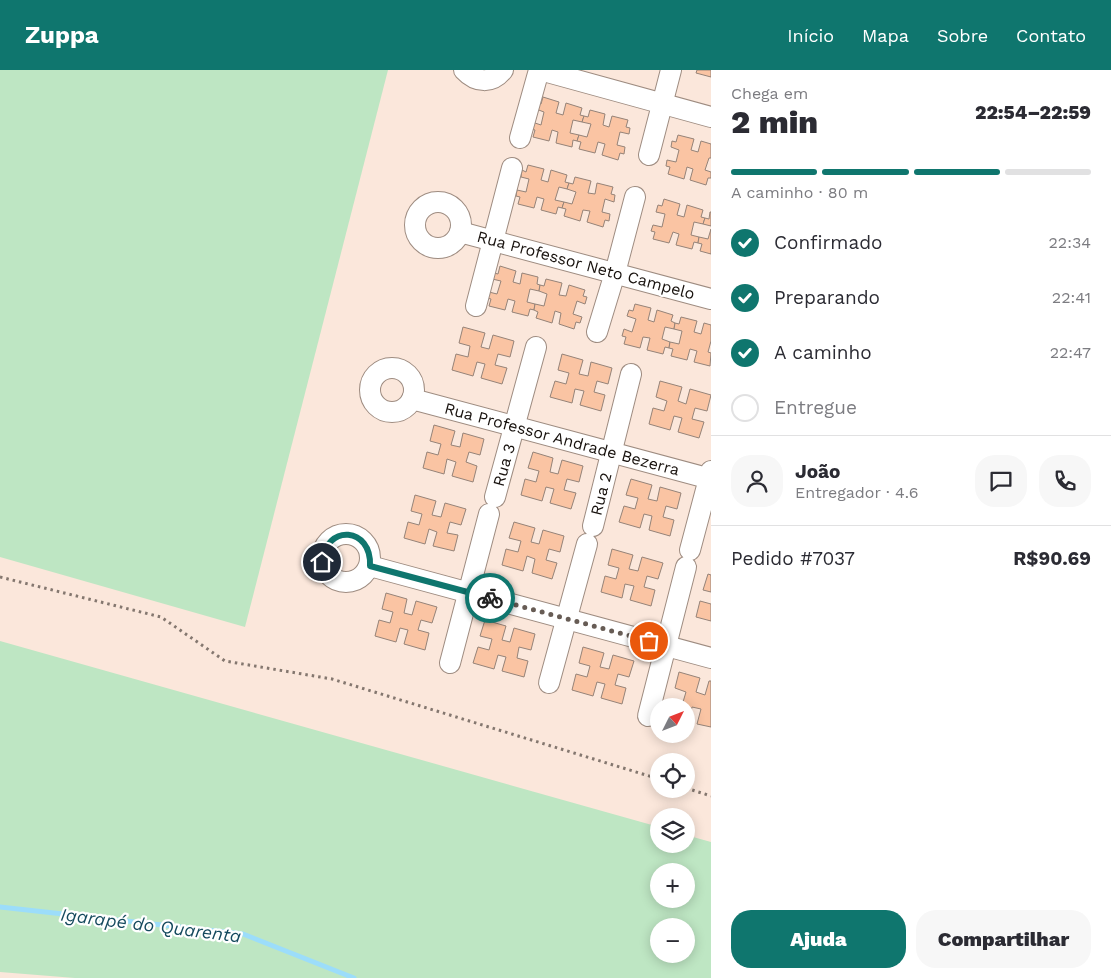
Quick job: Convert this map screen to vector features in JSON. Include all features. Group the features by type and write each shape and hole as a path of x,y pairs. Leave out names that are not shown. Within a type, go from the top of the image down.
{"street":[{"path":"464,70 473,78 484,81 494,79 503,70"},
{"path":"520,138 539,70 711,117"},
{"path":"649,155 671,70"},
{"path":"476,306 512,168"},
{"path":"597,332 615,274 635,197"},
{"name":"Rua Professor Neto Campelo","path":"460,232 711,299"},
{"name":"Rua 3","path":"450,662 536,347"},
{"name":"Rua 2","path":"549,683 632,374"},
{"name":"Rua Professor Andrade Bezerra","path":"412,399 710,476"},
{"path":"648,716 710,476"},
{"path":"370,566 711,658"}],"path":[{"path":"0,577 161,617 225,661 332,679 650,777"},
{"path":"695,791 711,796"}],"green space":[{"path":"0,70 388,70 245,627 0,557"},
{"path":"0,641 650,824 650,853 695,853 695,838 711,842 711,978 75,978 0,972"}],"building":[{"path":"697,70 711,70 711,77 696,73"},
{"path":"543,97 559,102 556,113 563,115 566,103 582,108 580,115 584,116 582,122 573,120 570,133 579,135 577,141 573,140 572,147 556,143 558,132 552,130 549,141 533,137 535,130 531,129 532,122 541,125 544,112 536,109 537,103 541,104"},
{"path":"590,110 605,114 603,125 609,127 612,116 628,120 626,127 630,128 629,134 620,132 617,145 625,147 624,154 620,153 618,160 602,155 605,144 598,142 595,153 579,149 581,142 577,141 579,135 587,137 591,124 582,122 584,116 588,117"},
{"path":"678,135 694,139 691,150 698,152 701,141 711,144 711,158 709,158 705,170 711,172 711,178 708,178 706,185 690,180 693,169 687,167 684,179 668,174 670,167 666,166 667,160 676,162 679,150 671,147 672,141 676,142"},
{"path":"528,165 544,169 541,180 548,182 551,170 567,175 565,182 569,183 567,189 559,187 555,200 564,202 562,208 558,207 556,214 541,210 544,199 537,197 534,208 518,204 520,197 516,196 517,190 526,192 529,179 521,177 522,170 526,172"},
{"path":"575,177 591,181 588,193 595,194 597,183 613,187 611,194 615,195 614,202 605,199 602,212 610,214 609,221 605,220 603,227 587,222 590,211 583,210 580,221 564,216 566,209 562,208 564,202 572,204 576,192 567,189 569,183 573,184"},
{"path":"664,199 680,204 677,215 684,217 687,205 703,210 701,217 705,218 703,224 694,222 691,235 699,237 698,243 694,242 692,249 676,245 679,234 673,232 669,243 653,239 655,232 651,231 653,225 662,227 665,214 656,212 658,205 662,206"},
{"path":"710,212 711,226 703,224 705,218 709,219"},
{"path":"711,229 711,254 700,251 702,244 698,243 699,237 708,239"},
{"path":"500,266 516,271 513,282 520,284 522,273 538,277 539,291 530,289 527,302 535,304 534,310 530,309 528,316 512,312 515,301 508,299 505,310 489,306 491,299 487,298 489,292 497,294 501,281 492,279 494,273 498,274"},
{"path":"546,279 562,283 559,295 566,296 569,285 585,290 583,296 587,297 585,304 577,301 573,314 582,317 580,323 576,322 574,329 559,324 561,313 555,311 552,323 536,318 538,312 534,310 535,304 544,306 547,294 539,291 540,285 544,286"},
{"path":"635,304 651,308 648,320 654,322 657,310 673,315 671,321 675,323 674,329 665,327 662,339 670,342 669,348 665,347 663,354 647,350 650,338 643,337 640,348 624,344 626,337 622,336 624,329 632,332 636,319 627,316 629,310 633,311"},
{"path":"681,317 697,321 694,332 701,334 704,323 711,325 711,341 708,352 711,353 710,366 694,362 697,351 690,349 687,360 671,356 673,349 669,348 670,342 679,344 682,331 674,329 675,323 679,324"},
{"path":"463,327 485,333 481,347 489,349 493,335 514,341 510,357 498,354 495,365 507,368 502,384 481,378 485,364 477,362 473,376 452,370 456,354 468,357 470,346 459,343"},
{"path":"562,354 583,360 579,374 588,376 591,362 612,368 608,384 597,381 594,392 605,395 601,411 580,405 584,391 575,389 572,403 550,397 555,381 566,384 569,373 558,370"},
{"path":"660,381 682,387 678,401 686,404 690,389 711,395 707,411 695,408 692,419 704,422 699,438 678,432 682,418 674,416 670,430 649,424 653,408 664,411 667,401 656,397"},
{"path":"434,425 455,431 451,445 460,447 463,433 484,439 480,455 469,452 466,462 477,466 473,482 452,476 456,462 447,459 444,474 423,468 427,452 438,455 441,444 430,441"},
{"path":"533,452 553,458 550,472 558,474 562,460 583,466 579,482 567,479 564,490 576,493 571,509 550,503 554,489 546,487 542,501 521,495 525,479 536,482 539,471 528,468"},
{"path":"631,479 652,485 648,499 657,501 660,487 681,493 677,509 666,506 663,517 674,520 670,536 649,530 652,516 644,514 640,528 619,522 624,506 635,509 638,498 626,495"},
{"path":"415,495 436,501 432,515 441,517 445,503 466,509 461,525 450,522 447,533 458,535 454,551 433,546 437,532 429,529 425,544 404,538 408,522 419,525 422,514 411,511"},
{"path":"514,522 535,528 531,542 539,544 543,530 564,536 560,552 549,549 546,560 557,563 552,579 532,573 535,559 527,556 523,571 502,565 506,549 518,552 521,541 509,538"},
{"path":"612,549 633,555 629,569 638,571 642,557 663,563 658,579 647,576 644,587 655,590 651,606 630,600 634,586 625,584 622,598 601,592 605,576 616,579 619,568 608,565"},
{"path":"708,574 711,575 711,592 703,590"},
{"path":"386,593 407,599 404,613 412,615 416,601 437,607 432,623 421,620 418,630 429,633 425,650 404,644 408,630 400,628 396,642 375,636 379,620 390,623 393,612 382,609"},
{"path":"700,601 711,604 711,621 696,617"},
{"path":"485,620 506,626 502,640 510,642 514,628 535,634 531,650 519,647 517,658 528,661 524,677 502,671 506,657 498,655 494,669 473,663 478,647 489,650 492,639 480,636"},
{"path":"583,647 604,653 600,667 609,669 613,655 634,661 629,677 618,674 615,685 626,688 622,704 601,698 605,684 597,682 593,696 572,690 576,674 587,677 590,666 579,663"},
{"path":"679,672 700,678 696,692 705,695 709,681 711,681 711,727 697,724 701,709 695,708 695,698 684,698 686,692 675,688"}],"waterway":[{"name":"Igarapé do Quarenta","path":"0,907 243,934 354,978"}],"way so far":[{"path":"490,598 649,641"}],"route":[{"path":"322,562 323,551 328,542 338,536 348,534 358,537 366,545 370,555 370,566 490,598"}]}
